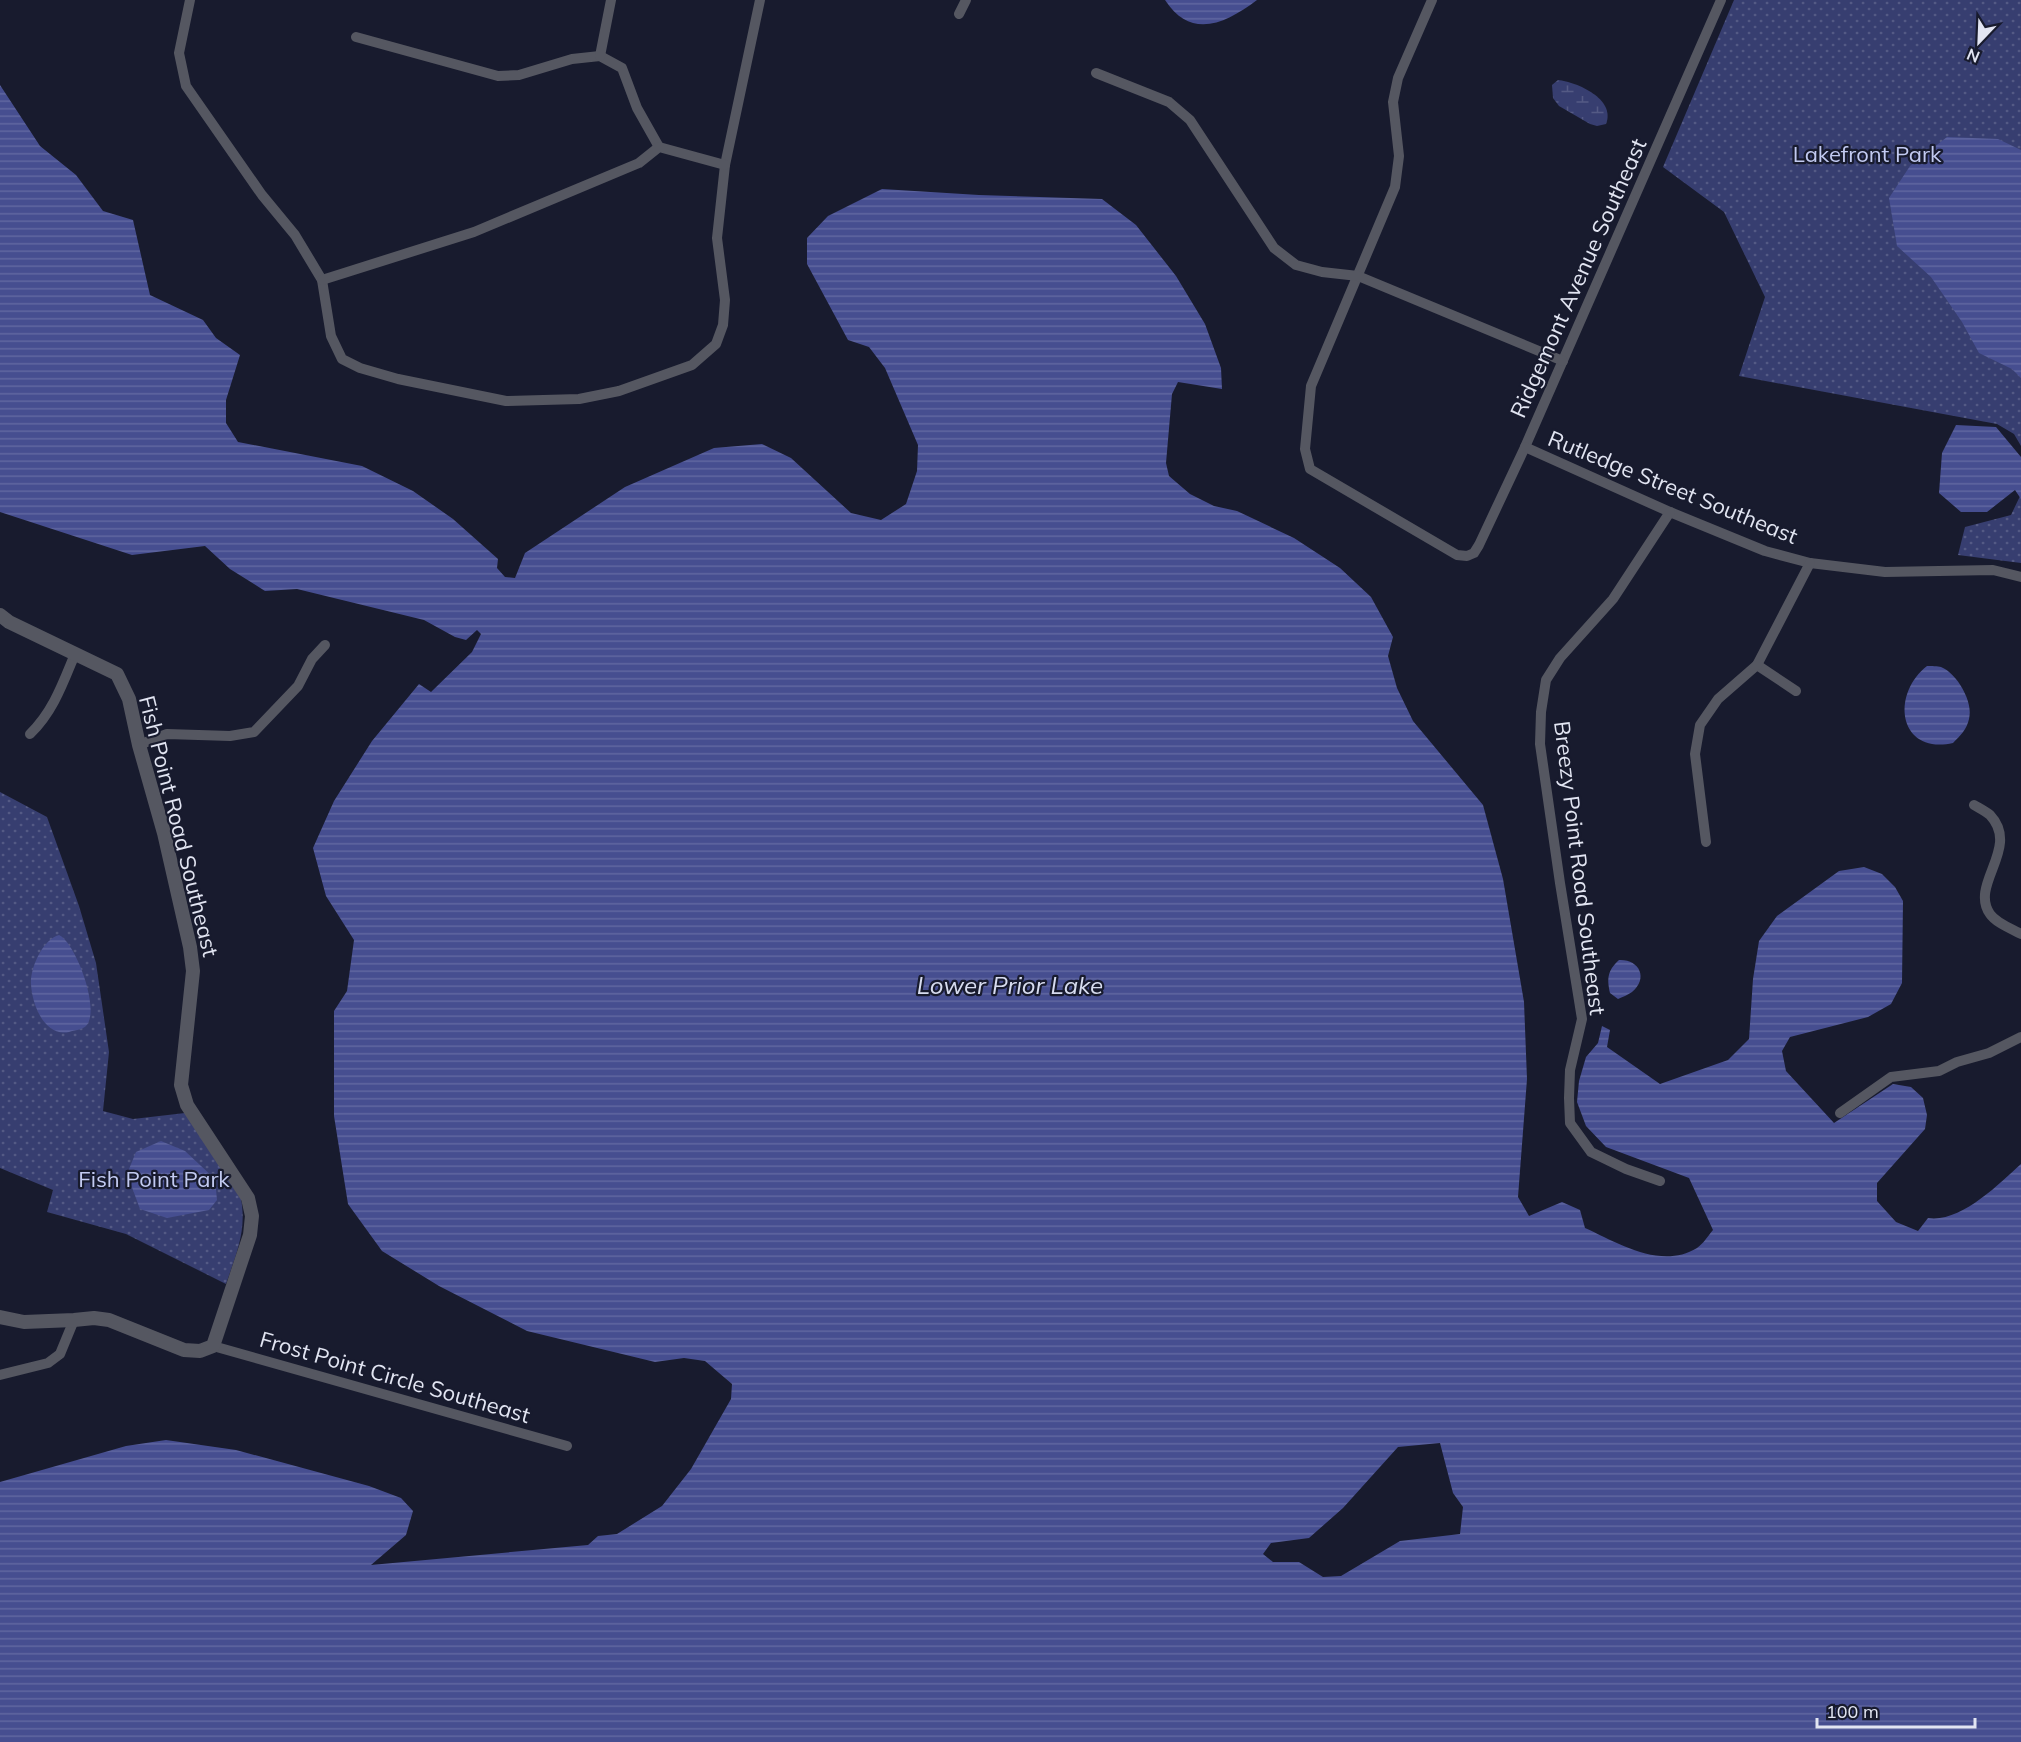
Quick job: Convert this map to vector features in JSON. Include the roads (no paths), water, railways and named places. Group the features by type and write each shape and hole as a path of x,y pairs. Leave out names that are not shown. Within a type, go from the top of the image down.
{"street":[{"path":"190,0 179,53 186,86 262,195 295,235 322,280 331,336 342,358 360,368 409,382 506,401 579,399 619,391 692,365 716,344 723,325 725,300 717,238 725,165 760,0"},
{"path":"600,56 611,0"},
{"path":"959,14 966,0"},
{"path":"1358,276 1395,187 1398,156 1393,102 1398,78 1432,0"},
{"name":"Ridgemont Avenue Southeast","path":"1358,276 1311,386 1305,449 1310,469 1457,555 1467,556 1474,553 1525,447 1721,0"},
{"path":"356,37 498,76 519,75 572,59 600,56 621,68 637,108 658,147 725,165"},
{"path":"1096,73 1169,102 1190,120 1274,248 1296,265 1322,272 1358,276 1563,361"},
{"path":"322,280 474,232 639,163 658,147"},
{"name":"Rutledge Street Southeast","path":"1525,447 1670,512 1765,551 1810,563 1885,572 1993,570 2021,577"},
{"name":"Breezy Point Road Southeast","path":"1660,1181 1626,1169 1591,1152 1570,1123 1570,1070 1582,1019 1540,744 1540,712 1546,680 1560,657 1613,599 1670,512"},
{"path":"1706,842 1695,754 1700,725 1718,699 1757,665 1810,563"},
{"name":"Fish Point Road Southeast","path":"0,615 9,622 117,674 129,699 139,745 164,833 190,947 193,971 181,1085 187,1105 248,1198 252,1216 250,1235 213,1346"},
{"path":"139,745 167,734 230,736 254,732 298,686 312,659 325,645"},
{"path":"30,734 43,722 51,709 75,654"},
{"path":"1757,665 1796,691"},
{"path":"1974,805 1990,815 2001,829 2004,850 1987,891 1985,905 1991,916 2021,934"},
{"path":"1840,1113 1891,1077 1939,1071 1957,1062 1989,1053 2021,1037"},
{"path":"0,1317 24,1322 94,1318 109,1320 184,1350 200,1351 213,1346"},
{"path":"0,1375 48,1363 60,1354 74,1320"},
{"name":"Frost Point Circle Southeast","path":"213,1346 567,1446"}],"water":[{"path":"1165,0 1257,0 1221,21 1197,24 1175,12"},
{"name":"Lower Prior Lake","path":"0,85 40,146 76,175 103,211 133,220 150,295 203,320 216,338 240,355 226,400 226,423 238,442 362,466 413,491 453,519 498,559 497,568 505,577 515,578 525,553 625,487 714,448 762,444 791,458 851,513 881,520 906,504 917,471 918,445 885,368 869,347 848,340 807,264 807,238 828,216 882,189 1102,199 1136,225 1176,276 1205,324 1221,368 1222,389 1178,382 1172,394 1166,463 1169,476 1190,494 1214,506 1237,511 1294,538 1340,568 1371,597 1393,637 1388,656 1397,688 1413,721 1483,805 1503,879 1524,1002 1527,1079 1518,1197 1529,1216 1562,1202 1580,1210 1585,1228 1625,1247 1654,1255 1669,1256 1683,1254 1697,1248 1713,1230 1689,1178 1606,1147 1586,1126 1577,1102 1579,1081 1586,1057 1598,1043 1602,1026 1610,1030 1607,1047 1660,1084 1728,1060 1749,1039 1753,979 1759,941 1777,916 1839,871 1864,867 1882,874 1895,887 1903,901 1902,983 1891,1004 1868,1017 1790,1037 1782,1051 1786,1071 1834,1123 1893,1084 1911,1087 1923,1098 1927,1115 1925,1129 1877,1183 1877,1201 1896,1222 1918,1231 1928,1218 1953,1215 1978,1201 2021,1164 2021,1742 0,1742 0,1482 126,1446 166,1440 236,1450 369,1486 401,1498 413,1511 406,1535 371,1565 588,1545 598,1536 617,1534 662,1506 691,1469 731,1399 732,1384 705,1361 684,1358 655,1362 527,1331 439,1286 382,1251 348,1204 334,1116 334,1011 347,991 354,940 326,896 313,848 334,801 372,741 419,684 431,692 472,652 481,634 477,630 466,640 455,637 424,620 297,589 265,591 230,569 205,546 132,555 0,512","holes":["1440,1443 1453,1493 1463,1507 1460,1534 1400,1541 1341,1576 1323,1577 1299,1562 1273,1562 1263,1554 1271,1543 1309,1538 1343,1508 1398,1447"]},
{"path":"1947,137 1998,139 2021,150 2021,378 2012,369 1979,353 1962,322 1931,277 1897,246 1889,198 1910,166"},
{"path":"1956,425 1996,427 2021,457 2021,499 2015,490 1987,512 1961,512 1939,493 1942,453"},
{"path":"1927,666 1947,670 1953,675 1967,697 1970,712 1968,723 1953,743 1935,744 1921,740 1911,732 1906,720 1905,706 1908,692 1915,678"},
{"path":"59,935 66,941 79,963 89,993 90,1018 86,1026 69,1032 60,1032 46,1024 34,1001 31,984 35,963 43,948"},
{"path":"1619,960 1632,963 1641,975 1637,987 1618,999 1610,993 1608,979 1612,968"},
{"path":"161,1141 185,1151 215,1179 217,1200 209,1210 167,1218 140,1209 127,1174 136,1152"}],"park label":[{"name":"Lakefront Park","path":"1867,154"},
{"name":"Fish Point Park","path":"154,1179"}]}
